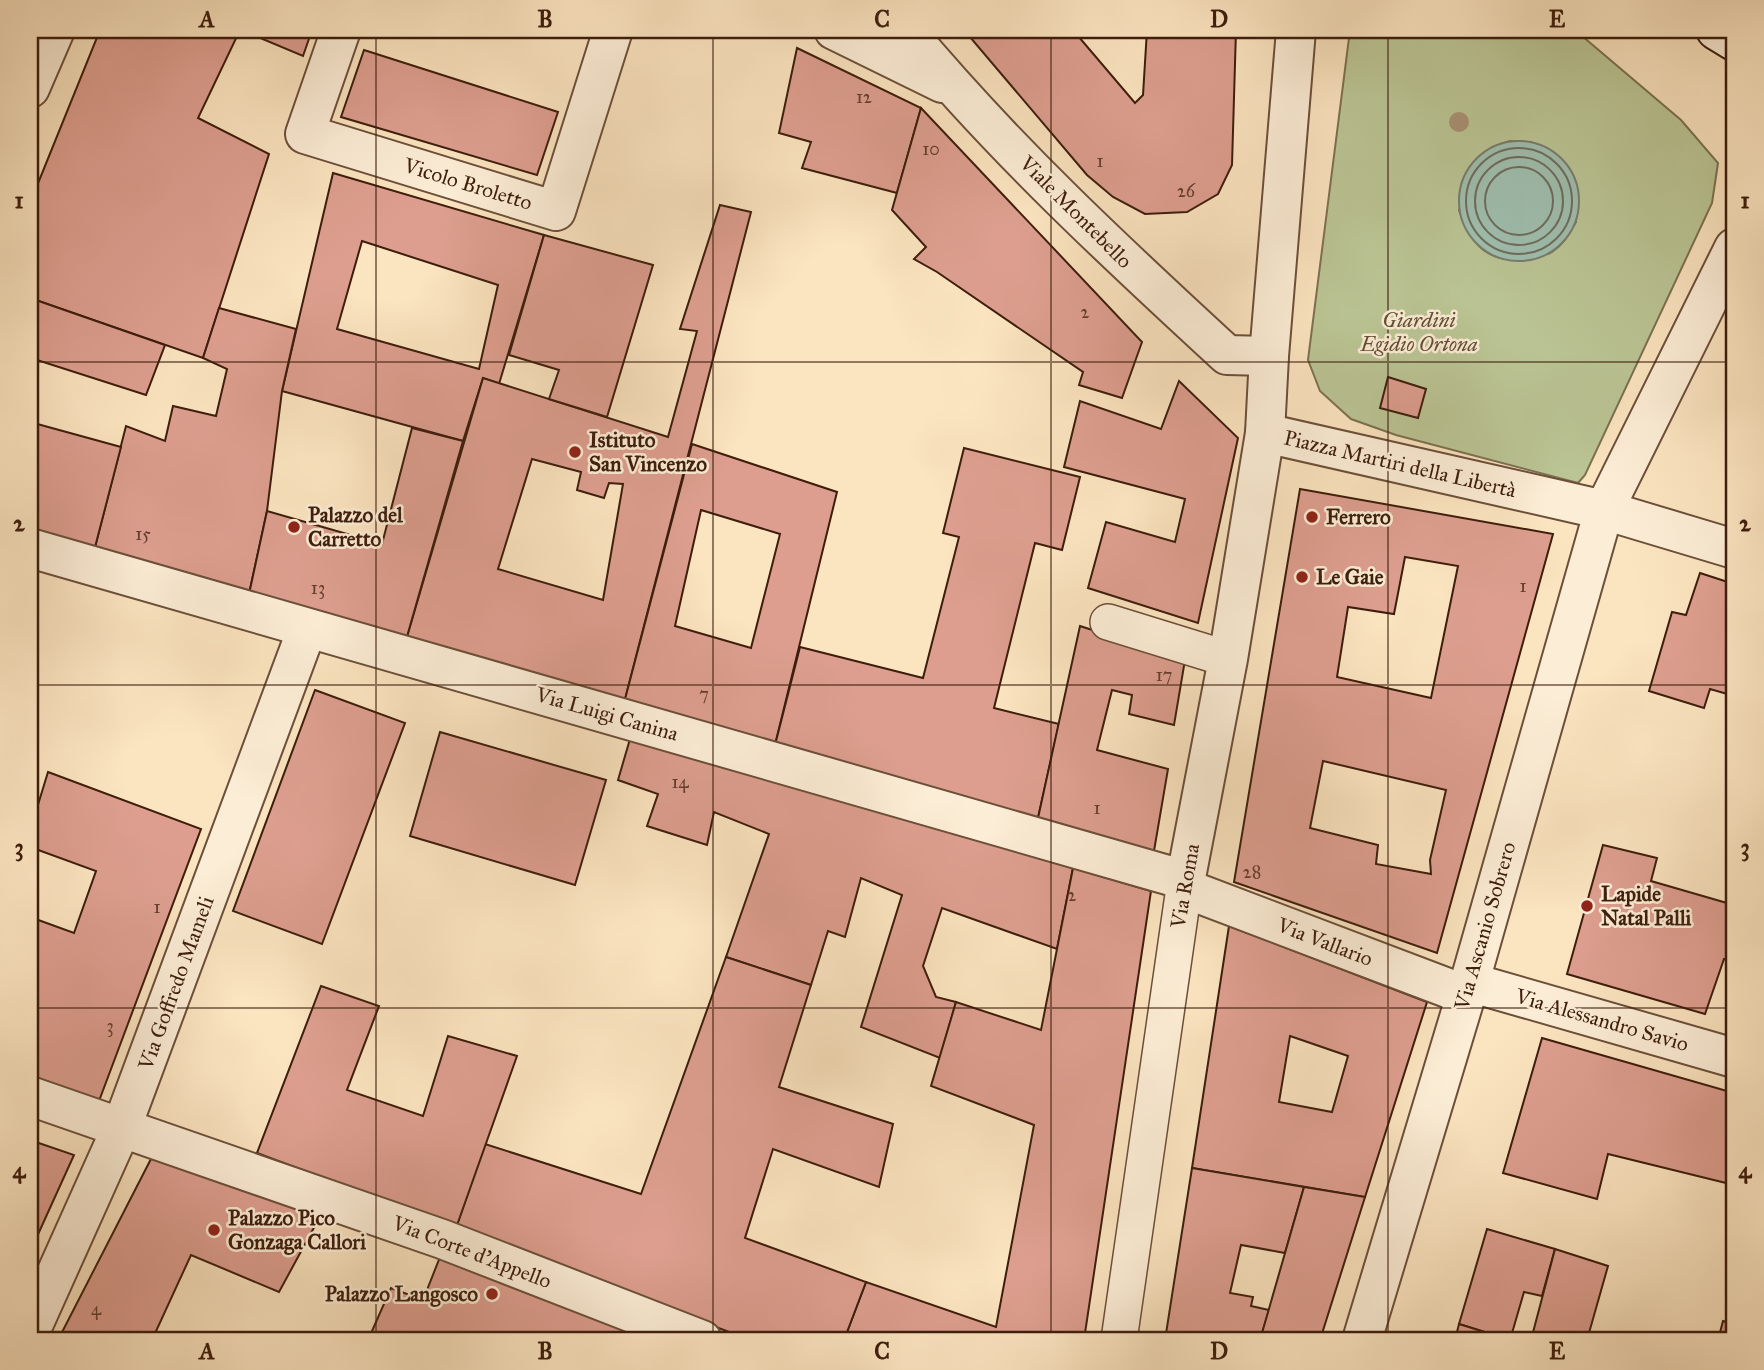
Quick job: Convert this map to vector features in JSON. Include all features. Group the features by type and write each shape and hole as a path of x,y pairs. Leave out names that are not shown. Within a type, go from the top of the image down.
{"street":[{"path":"30,88 55,30"},
{"name":"Vicolo Broletto","path":"341,30 305,134 556,211 612,30"},
{"path":"834,30 954,89"},
{"name":"Viale Montebello","path":"905,30 954,89 1098,236 1227,355 1269,356"},
{"name":"Piazza Martiri della Libertà","path":"1296,30 1265,433 1604,510 1734,549"},
{"path":"1716,30 1734,41"},
{"path":"1604,510 1734,248"},
{"name":"Via Roma","path":"1119,1340 1185,884 1228,659 1265,433"},
{"name":"Via Ascanio Sobrero","path":"1362,1340 1468,989 1604,510"},
{"name":"Via Luigi Canina","path":"30,548 1185,884"},
{"path":"1108,622 1228,659"},
{"name":"Via Goffredo Mameli","path":"30,1332 121,1129 307,629"},
{"name":"Via Vallario","path":"1185,884 1468,989"},
{"name":"Via Alessandro Savio","path":"1468,989 1734,1058"},
{"name":"Via Corte d'Appello","path":"30,1096 442,1239 702,1340"}],"green space":[{"name":"Giardini Egidio Ortona","path":"1350,30 1575,30 1681,120 1718,163 1712,203 1585,475 1578,483 1396,435 1351,419 1320,391 1308,360","holes":["1510,141 1531,142 1576,222 1563,242 1549,253 1513,259 1491,255 1475,242 1459,210 1492,147"]}],"water":[{"path":"1519,141 1542,145 1561,159 1575,178 1579,201 1575,224 1561,243 1542,257 1519,261 1496,257 1477,243 1463,224 1459,201 1463,178 1477,159 1496,145"}],"building":[{"path":"100,30 240,30 198,118 269,154 203,358 30,298 30,203"},
{"path":"241,30 312,30 303,56"},
{"path":"964,30 1073,30 1135,103 1143,95 1147,30 1236,30 1232,165 1218,194 1187,212 1145,214 1113,197 1087,175"},
{"path":"797,48 921,108 897,193 802,168 811,142 779,133"},
{"path":"364,50 558,112 537,175 341,117"},
{"path":"921,108 1142,342 1122,398 1079,385 1083,372 914,259 926,247 892,210"},
{"path":"333,173 544,235 499,384 483,378 463,441 282,391","holes":["362,241 498,285 479,369 337,329"]},
{"name":"Istituto San Vincenzo","path":"720,205 751,212 624,703 406,640 483,378 668,437 697,331 680,329","holes":["532,459 581,472 577,490 604,498 609,483 623,484 603,600 498,569"]},
{"path":"544,235 653,265 607,417 549,399 559,370 509,355"},
{"path":"30,298 165,345 146,395 34,359 30,372"},
{"path":"219,308 296,329 282,391 267,511 249,594 94,551 126,426 165,441 173,406 216,416 227,369 203,358"},
{"path":"1388,377 1426,389 1418,418 1380,408"},
{"path":"1179,381 1238,438 1198,623 1088,588 1106,522 1175,542 1185,499 1064,467 1080,401 1161,429"},
{"path":"30,422 121,447 94,551 30,533"},
{"name":"Palazzo del Carretto","path":"412,428 463,441 406,640 249,594 267,511 382,544"},
{"path":"692,444 837,492 774,749 624,703","holes":["701,510 780,534 751,648 675,626"]},
{"path":"964,448 1080,477 1062,550 1035,543 994,708 1059,724 1038,818 774,749 800,647 923,678 959,537 943,533"},
{"path":"1300,489 1553,534 1437,953 1234,882","holes":["1405,557 1458,566 1431,698 1337,677 1348,607 1394,614","1323,761 1446,790 1430,860 1431,874 1376,864 1378,845 1310,828"]},
{"path":"1700,573 1734,584 1734,696 1710,689 1704,708 1649,691 1672,612 1686,615"},
{"path":"1080,626 1185,660 1174,725 1129,714 1132,695 1112,690 1097,750 1168,769 1154,851 1038,818"},
{"path":"315,690 405,723 322,944 233,911"},
{"path":"440,732 606,780 575,885 410,836"},
{"path":"630,739 1073,868 1057,949 942,908 923,966 936,997 956,1002 940,1058 861,1027 902,895 861,878 845,937 828,931 811,985 726,957 769,834 714,812 707,845 647,826 658,794 618,780"},
{"path":"48,772 201,829 99,1101 30,1075 30,917 74,933 96,871 30,847 30,831"},
{"path":"1603,845 1657,858 1651,881 1727,903 1734,893 1734,962 1724,959 1705,1014 1567,974"},
{"path":"1073,868 1151,891 1084,1340 844,1340 866,1282 996,1327 1034,1125 931,1086 956,1002 1041,1030"},
{"path":"1229,926 1427,1002 1365,1197 1192,1168","holes":["1290,1036 1348,1056 1332,1112 1279,1102"]},
{"path":"726,957 811,985 779,1087 893,1124 879,1187 773,1149 745,1238 866,1282 844,1340 750,1340 456,1228 485,1144 641,1194"},
{"path":"321,986 379,1006 347,1090 423,1116 448,1036 517,1056 456,1228 257,1153"},
{"path":"1542,1038 1734,1093 1734,1152 1726,1183 1608,1154 1597,1199 1503,1173"},
{"path":"30,1140 74,1155 30,1252"},
{"name":"Palazzo Pico Gonzaga Callori","path":"153,1155 323,1211 279,1292 191,1255 152,1340 58,1340"},
{"path":"1192,1168 1304,1187 1285,1253 1241,1245 1230,1293 1253,1297 1251,1306 1269,1310 1260,1340 1165,1340"},
{"path":"1304,1187 1365,1197 1320,1340 1260,1340"},
{"path":"1487,1229 1555,1249 1542,1296 1524,1292 1510,1340 1459,1324"},
{"path":"1555,1249 1608,1266 1587,1340 1531,1340"},
{"name":"Palazzo Langosco","path":"442,1252 685,1340 368,1340 391,1288 423,1300"},
{"path":"1723,1321 1734,1324 1734,1340 1718,1340"},
{"path":"1459,1324 1510,1340 1455,1340"}],"place":[{"name":"Istituto San Vincenzo","path":"575,452"},
{"name":"Ferrero","path":"1312,517"},
{"name":"Palazzo del Carretto","path":"294,527"},
{"name":"Le Gaie","path":"1302,577"},
{"name":"Lapide Natal Palli","path":"1587,906"},
{"name":"Palazzo Pico Gonzaga Callori","path":"214,1230"},
{"name":"Palazzo Langosco","path":"492,1294"}]}
